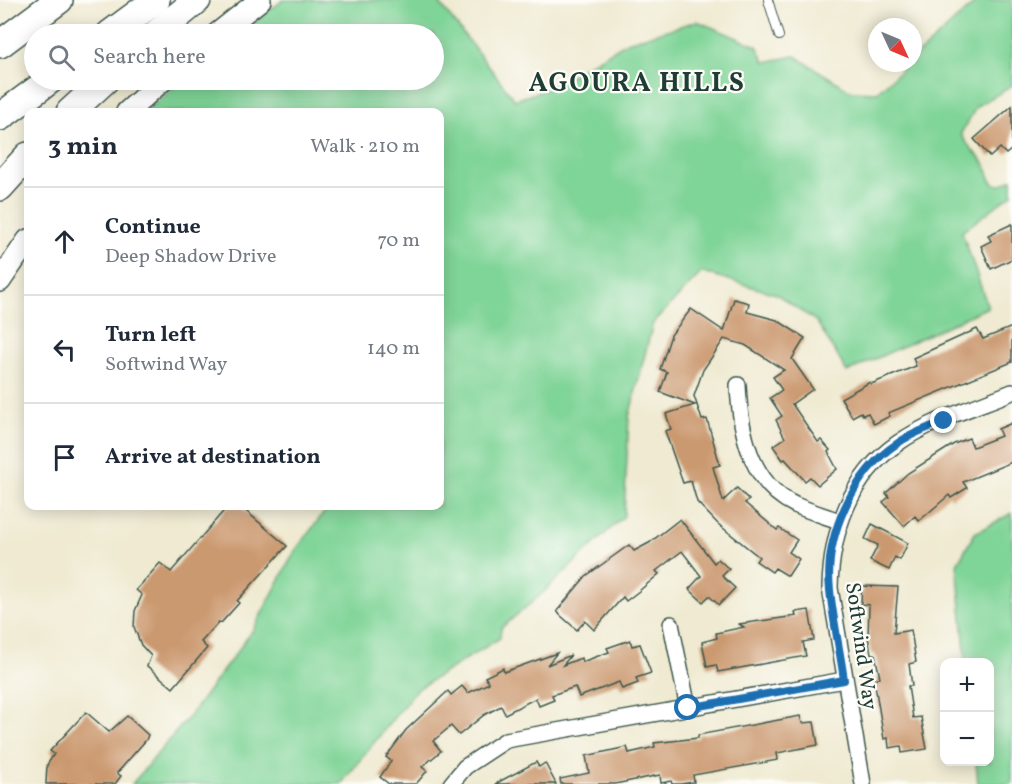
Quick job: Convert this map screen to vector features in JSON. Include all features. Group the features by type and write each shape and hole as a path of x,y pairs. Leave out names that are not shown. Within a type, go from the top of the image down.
{"highway":[{"path":"27,24 59,0"},
{"path":"124,24 156,0"},
{"path":"168,24 197,0"},
{"path":"0,44 24,26"},
{"path":"0,117 36,90"},
{"path":"74,108 94,90"},
{"path":"0,187 24,160"}],"street":[{"path":"230,24 260,0"},
{"path":"132,108 152,90"},
{"path":"0,281 24,246"},
{"path":"738,385 744,438 755,467 776,493 794,505 839,521"},
{"name":"Softwind Way","path":"863,784 830,588 831,557 839,521 864,477 897,443 1012,392"},
{"path":"671,624 688,708"},
{"path":"451,784 465,767 506,740 844,680"}],"lane":[{"path":"768,0 779,36"}],"green space":[{"path":"283,0 437,0 515,100 550,88 627,42 697,21 757,46 765,62 795,56 851,91 877,92 899,72 922,72 922,51 978,0 1012,0 1012,86 977,106 961,133 984,163 994,184 1000,185 1012,179 1012,194 962,232 988,307 847,372 817,322 776,294 702,272 653,323 629,417 624,516 536,599 501,628 500,638 416,690 341,784 132,784 191,714 253,630 295,551 326,510 444,510 444,108 149,108 171,90 444,90 444,24 253,24"},
{"path":"1012,513 1012,784 978,784 976,766 994,766 994,658 966,658 957,564 975,533"}],"building":[{"path":"1012,106 1012,149 1006,154 1000,148 990,157 974,139"},
{"path":"1012,224 1012,259 991,269 981,246 991,241 988,235"},
{"path":"734,299 749,303 747,312 777,320 805,338 792,359 813,389 792,404 818,442 821,440 830,450 828,452 837,469 818,485 810,477 805,481 785,459 783,460 773,446 785,438 776,420 782,416 770,398 782,390 773,377 784,370 745,345 724,339 703,370 694,396 702,420 707,419 720,465 713,467 723,501 737,488 749,500 745,503 777,530 779,528 797,540 789,552 799,559 788,576 775,568 772,572 756,561 759,557 718,524 697,502 691,481 683,483 665,431 671,429 666,414 695,405 660,392 667,372 660,369 671,335 691,309 724,331"},
{"path":"1012,327 1012,362 888,413 890,416 874,424 868,413 863,415 861,412 852,417 841,398 870,382 871,384 916,366 913,358 977,329 983,339"},
{"path":"1012,423 1012,462 963,482 967,488 951,498 949,495 919,521 915,516 904,526 883,502 889,497 886,493 908,473 954,444 969,438 973,447 1001,436 998,429"},
{"path":"225,510 245,510 287,546 237,601 239,603 201,642 207,648 173,688 147,666 151,656 141,645 134,627 135,611 142,595 136,590 160,563 171,572"},
{"path":"680,519 714,563 718,559 729,569 722,576 735,588 719,605 709,596 703,602 689,589 701,576 682,551 656,571 659,574 639,591 626,601 623,597 594,630 585,621 577,630 560,615 557,611 586,576 629,545 634,551 649,543"},
{"path":"872,524 908,543 900,560 895,557 889,570 870,561 878,545 865,539"},
{"path":"862,586 898,587 894,633 911,630 916,662 909,664 912,686 908,686 913,718 921,717 927,749 902,753 901,746 889,748 888,738 884,739 874,679 880,678 875,654 871,654 868,637 869,605 861,604"},
{"path":"809,610 814,640 803,642 806,656 718,672 716,665 707,667 702,642 717,638 716,633 744,627 739,624 796,616 795,612"},
{"path":"630,640 632,646 640,644 651,673 636,678 638,683 622,689 619,682 579,697 575,687 552,695 554,700 539,706 536,698 505,714 501,706 484,715 459,735 451,726 433,741 441,751 422,767 427,771 416,784 389,784 380,777 391,761 386,757 406,730 448,691 451,695 462,686 468,693 489,683 485,677 503,668 504,672 557,653 547,665 571,655 563,665 581,658 582,662 609,652 607,648"},
{"path":"86,712 109,732 127,716 148,735 146,740 117,773 121,776 115,784 46,784 47,765 54,754 50,751"},
{"path":"800,716 802,723 814,722 818,745 777,753 778,760 693,775 694,782 680,784 672,784 671,781 661,783 660,775 615,784 561,784 560,779 589,773 586,756 627,747 629,753 655,747 654,743 698,738 698,735"},
{"path":"536,762 539,767 545,763 556,784 495,784"}],"district":[{"name":"AGOURA HILLS","path":"637,82"}],"route":[{"path":"688,708 844,680 830,588 831,557 839,521 864,477 880,459 897,443 944,421"}]}
